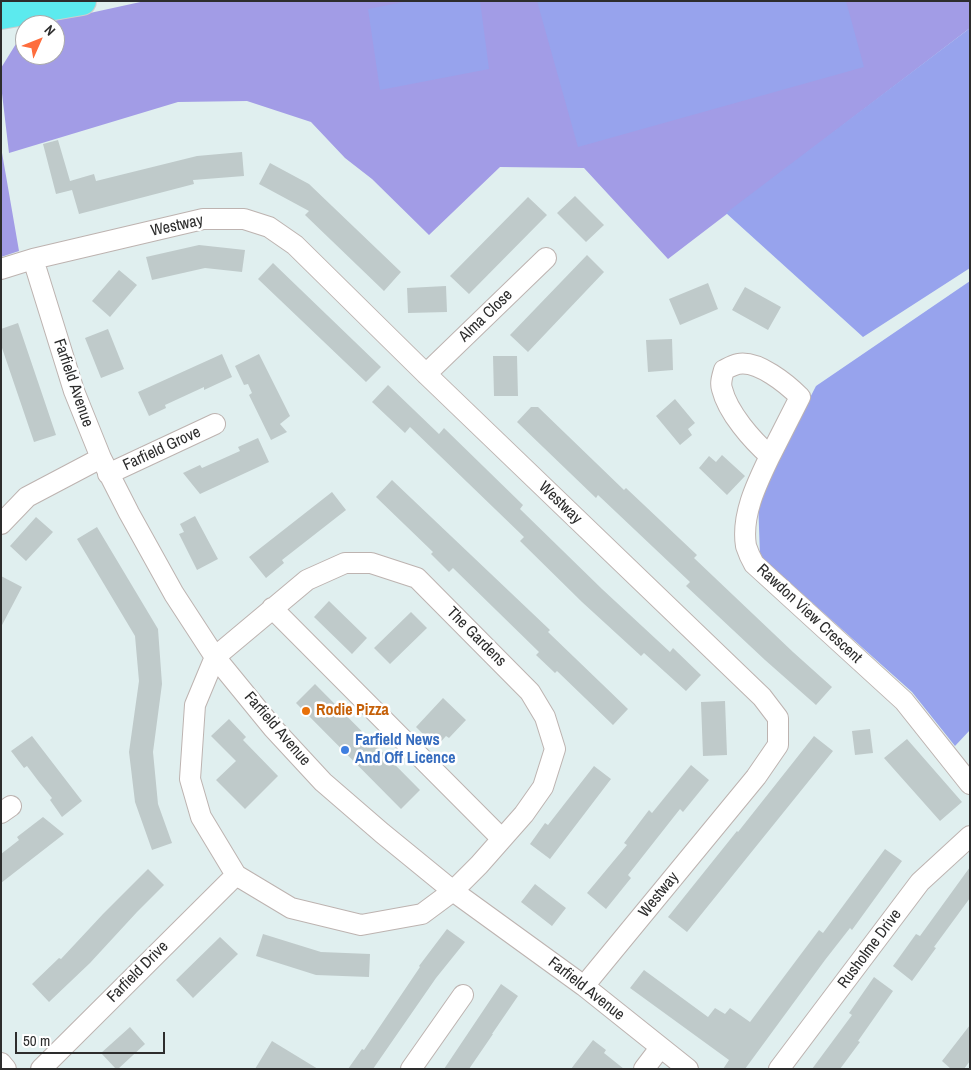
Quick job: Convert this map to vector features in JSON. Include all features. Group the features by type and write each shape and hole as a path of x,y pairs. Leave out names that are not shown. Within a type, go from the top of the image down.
{"highway":[{"path":"1,15 82,1"}],"street":[{"name":"Westway","path":"1,269 33,259 203,218 244,219 268,227 295,246 762,697 778,718 778,745 756,777 584,986"},
{"name":"Alma Close","path":"426,374 546,258"},
{"name":"Farfield Avenue","path":"33,259 74,392 104,466 174,594 215,657 273,728 323,782 453,890 584,986 688,1069"},
{"name":"Rawdon View Crescent","path":"770,456 743,426 731,409 722,390 721,379 724,370 731,366 740,363 764,370 778,378 800,396 754,489 746,522 746,546 754,564 904,701 970,784"},
{"name":"Farfield Grove","path":"1,524 27,497 215,424"},
{"name":"The Gardens","path":"345,563 371,563 417,578 530,692 545,716 554,749 543,787 524,814 479,865 453,890 422,914 361,925 291,908 236,876 201,817 190,780 195,706 215,657 272,608 307,580 345,563"},
{"path":"272,608 502,839"},
{"name":"Rusholme Drive","path":"779,1069 920,882 970,836"},
{"name":"Farfield Drive","path":"41,1069 236,876"},
{"path":"411,1069 463,995"},
{"path":"644,1069 660,1048"},
{"path":"1,1063 6,1069"}],"shaded area":[{"path":"145,1 970,1 970,28 668,259 584,168 500,167 429,235 372,179 345,158 311,122 247,101 178,102 9,153 1,85 1,68 15,45 15,65 65,65 65,18"},
{"path":"409,1 480,1 489,69 380,90 368,9"},
{"path":"537,1 846,1 864,67 578,147"},
{"path":"970,28 970,268 863,337 726,213"},
{"path":"1,147 19,251 1,257"},
{"path":"970,281 970,730 955,746 912,692 760,556 758,499 816,386"}],"building":[{"path":"58,140 70,181 94,174 96,181 197,156 242,152 244,176 193,180 194,184 79,214 72,190 56,194 43,144"},
{"path":"270,163 309,184 401,272 384,291 305,215 309,211 259,184"},
{"path":"575,196 604,225 586,242 557,213"},
{"path":"528,197 547,215 469,294 450,276"},
{"path":"199,245 245,250 242,272 205,268 152,280 146,257"},
{"path":"587,255 604,272 528,352 510,335"},
{"path":"273,263 381,367 366,382 258,279"},
{"path":"119,270 137,285 110,317 92,301"},
{"path":"708,283 718,309 680,325 669,299"},
{"path":"446,286 447,312 408,313 407,288"},
{"path":"745,287 781,307 768,330 732,310"},
{"path":"18,323 56,435 34,442 1,345 1,329"},
{"path":"108,329 124,369 101,378 85,338"},
{"path":"672,339 673,370 648,372 646,340"},
{"path":"222,354 232,377 204,390 204,387 165,405 166,408 149,416 138,392"},
{"path":"259,354 290,416 280,424 287,432 271,440 249,395 252,393 248,384 244,385 235,366"},
{"path":"493,356 517,356 518,396 494,396"},
{"path":"388,385 439,434 444,428 523,505 520,509 602,589 670,652 673,648 701,675 686,691 644,653 641,656 582,602 520,541 524,537 410,427 405,433 372,402"},
{"path":"675,399 695,423 688,429 692,435 680,445 656,416"},
{"path":"531,407 538,407 624,490 626,488 697,555 694,558 832,687 816,705 686,586 690,582 598,495 596,498 517,422"},
{"path":"258,438 269,462 200,494 183,473 200,465 202,468 240,451 238,447"},
{"path":"722,455 745,476 727,495 699,468 709,456 716,462"},
{"path":"392,480 550,630 548,632 628,709 613,725 557,671 555,673 536,655 539,652 453,568 449,572 431,554 433,552 376,497"},
{"path":"332,492 346,510 282,560 284,563 266,578 249,557"},
{"path":"195,516 218,559 197,570 179,534 184,532 180,524"},
{"path":"36,517 53,532 26,561 10,546"},
{"path":"97,527 158,629 162,684 153,752 158,804 172,843 152,850 135,802 129,752 139,681 135,636 77,539"},
{"path":"1,576 22,587 1,627"},
{"path":"329,601 367,638 352,654 314,617"},
{"path":"411,612 427,628 390,664 374,648"},
{"path":"315,684 420,790 401,809 296,703"},
{"path":"443,698 466,720 449,738 446,736 436,747 416,727"},
{"path":"725,701 727,755 703,756 701,702"},
{"path":"229,719 246,737 243,740 278,776 245,809 216,780 236,761 211,736"},
{"path":"870,729 873,753 855,755 852,731"},
{"path":"32,736 82,801 62,817 50,800 52,798 27,766 24,768 11,751"},
{"path":"814,736 833,751 687,932 668,917"},
{"path":"907,739 962,802 940,821 884,758"},
{"path":"691,765 709,780 683,812 680,809 628,875 631,878 606,909 587,893 627,845 624,843 649,810 652,813"},
{"path":"594,766 611,779 550,859 530,844 545,823 548,825"},
{"path":"43,817 64,834 1,883 1,854 19,840 17,837"},
{"path":"885,849 902,861 852,930 850,928 825,960 745,1069 723,1069 729,1060 630,988 644,970 708,1017 715,1008 725,1014 730,1008 750,1022 819,930 823,933"},
{"path":"970,867 970,898 912,981 893,966 916,934 920,936"},
{"path":"148,869 164,885 90,963 49,1002 32,984 59,958 61,959"},
{"path":"535,884 566,908 552,926 521,902"},
{"path":"447,929 465,942 436,978 373,1069 348,1069 362,1049 364,1050 419,966"},
{"path":"263,934 321,952 370,954 369,977 316,975 256,956"},
{"path":"220,937 238,954 193,998 176,980"},
{"path":"874,977 893,991 858,1041 860,1042 840,1069 812,1069 852,1015 849,1013"},
{"path":"501,984 518,996 493,1034 469,1069 444,1069"},
{"path":"970,1025 970,1061 964,1069 951,1069 942,1061"},
{"path":"130,1027 145,1044 116,1069 101,1053"},
{"path":"593,1040 606,1050 604,1053 624,1069 571,1069"},
{"path":"272,1041 318,1069 255,1069"}],"place":[{"name":"Rodie Pizza","path":"306,711"},
{"name":"Farfield News And Off Licence","path":"345,750"}]}
